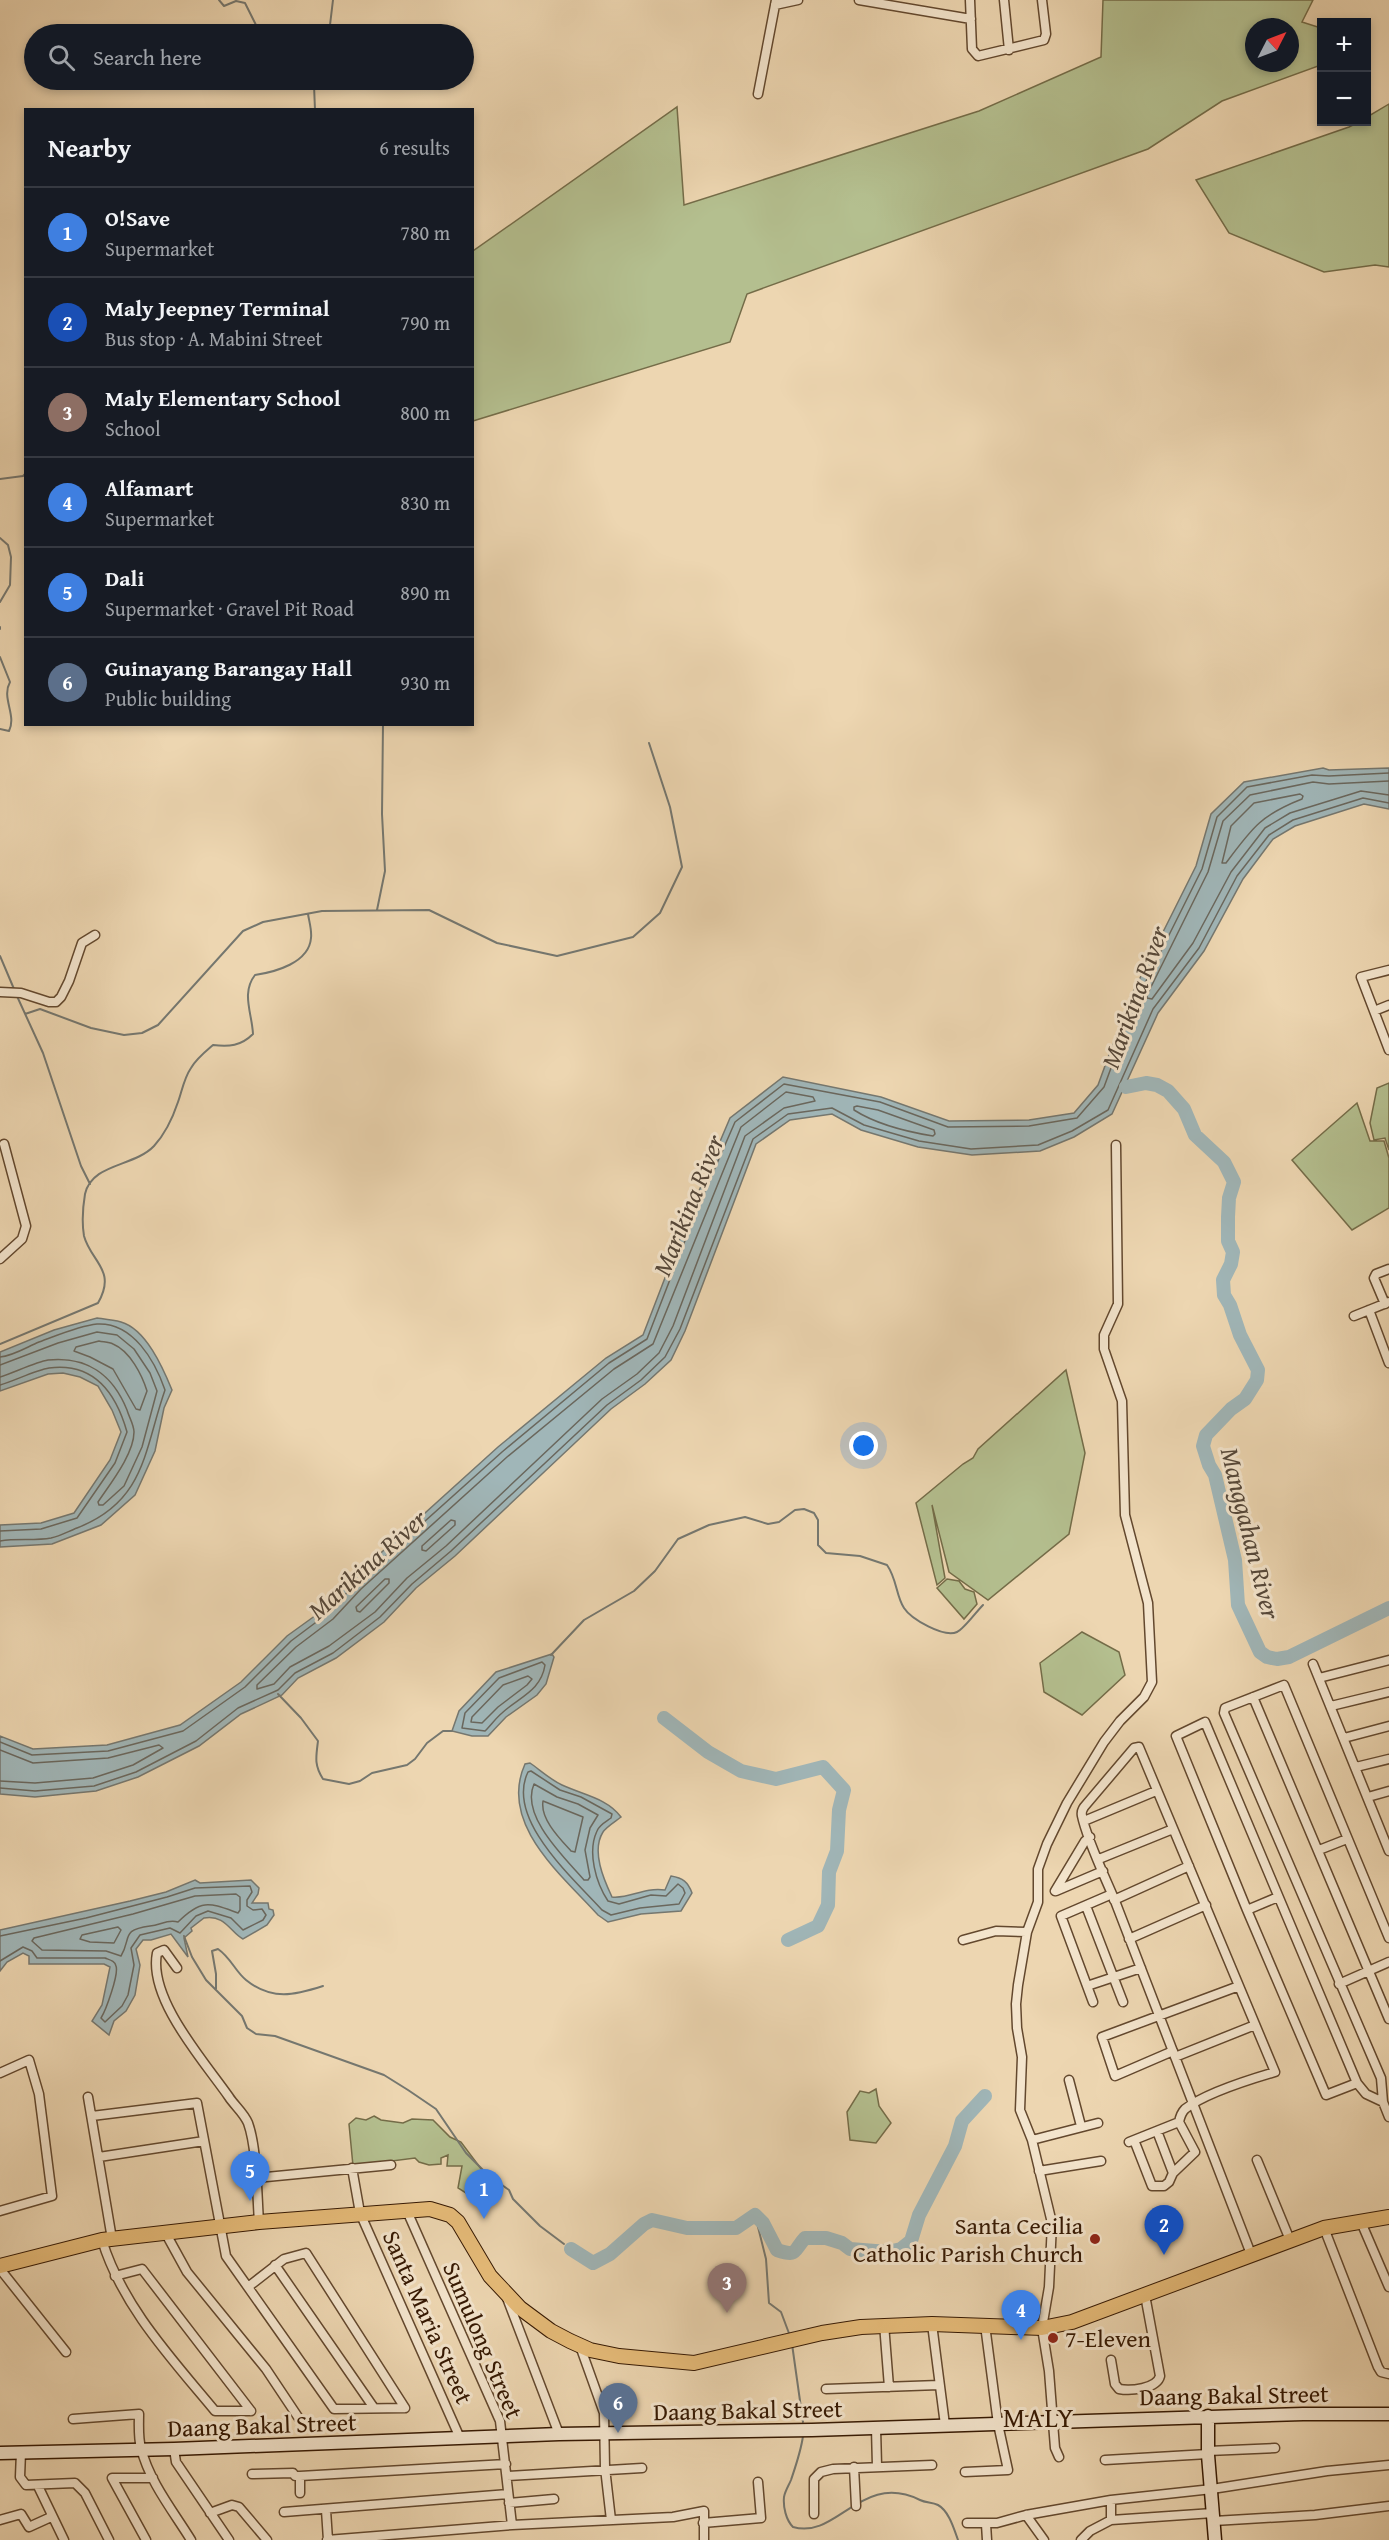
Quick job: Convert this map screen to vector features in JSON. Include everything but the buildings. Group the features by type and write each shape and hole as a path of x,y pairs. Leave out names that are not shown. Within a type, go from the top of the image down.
{"main road":[{"path":"0,2268 107,2240 165,2232 360,2213 440,2211 458,2222 490,2276 505,2293 541,2324 580,2346 619,2356 684,2363 712,2360 838,2330 884,2324 1042,2328 1072,2322 1324,2228 1389,2217"}],"street":[{"path":"758,94 775,3 798,0"},
{"path":"859,0 971,19"},
{"path":"970,0 972,49 976,54 1009,50 1045,38 1042,0"},
{"path":"1004,0 1009,50"},
{"path":"0,992 16,992 56,1002 69,981 82,943 95,934"},
{"path":"1389,970 1361,977 1389,1050"},
{"path":"1374,1011 1389,1005"},
{"path":"0,1259 21,1239 26,1226 4,1144"},
{"path":"1059,2457 1042,2328 1049,2287 1052,2223 1032,2140 1020,2110 1022,2057 1016,2004 1027,1932 1038,1902 1038,1869 1047,1844 1067,1803 1104,1742 1120,1721 1144,1697 1152,1682 1148,1603 1125,1515 1122,1401 1104,1349 1104,1335 1118,1304 1116,1145"},
{"path":"1354,1316 1387,1303 1374,1278 1376,1274 1389,1269"},
{"path":"1369,1310 1389,1363"},
{"path":"1319,1678 1389,1660"},
{"path":"1313,1664 1389,1850"},
{"path":"1389,1938 1284,1685 1225,1708 1224,1713 1381,2078 1383,2103 1389,2117"},
{"path":"1331,1706 1389,1692"},
{"path":"1253,1697 1389,2019"},
{"path":"1357,2083 1326,2095 1246,1910 1176,1736 1205,1722 1357,2083 1366,2094 1383,2103"},
{"path":"1344,1738 1389,1726"},
{"path":"1179,2122 1195,2152 1173,2173 1169,2182 1164,2186 1152,2186 1132,2141 1179,2122 1184,2110 1194,2104 1239,2083 1275,2072 1139,1747 1136,1747 1083,1809 1084,1821 1194,2104 1251,2254"},
{"path":"1356,1767 1389,1759"},
{"path":"1084,1821 1156,1791"},
{"path":"1368,1797 1389,1791"},
{"path":"1379,1825 1389,1822"},
{"path":"1099,1859 1173,1829"},
{"path":"1090,1837 1084,1841 1055,1891 1103,1871"},
{"path":"1319,1850 1347,1839"},
{"path":"1093,2002 1061,1916 1189,1866"},
{"path":"1246,1910 1278,1897"},
{"path":"1129,1939 1206,1905"},
{"path":"1086,1906 1123,2002"},
{"path":"963,1940 996,1931 1027,1932"},
{"path":"177,1968 163,1950 156,1955 157,1974 163,1997 178,2027 247,2121 256,2178 259,2223"},
{"path":"1339,1984 1389,1962"},
{"path":"1087,1986 1141,1968"},
{"path":"1239,1986 1102,2037 1115,2076 1255,2025"},
{"path":"0,2073 29,2061 39,2094 52,2196 0,2211"},
{"path":"1069,2080 1081,2126"},
{"path":"88,2097 99,2157 107,2240 115,2276 159,2343 215,2411 251,2411 142,2270 115,2276"},
{"path":"92,2116 197,2103 226,2256 334,2409 405,2408 306,2253 284,2259 248,2287"},
{"path":"1032,2140 1098,2123"},
{"path":"1157,2131 1173,2173"},
{"path":"99,2157 204,2141"},
{"path":"1257,2160 1290,2240"},
{"path":"1039,2171 1101,2161"},
{"path":"256,2178 391,2164"},
{"name":"Santa Maria Street","path":"352,2168 360,2213 460,2439"},
{"name":"Sumulong Street","path":"407,2211 500,2421 512,2524"},
{"path":"1361,2222 1389,2287"},
{"path":"1324,2228 1378,2367 1381,2372 1389,2374"},
{"path":"165,2232 187,2272 266,2369 302,2423"},
{"path":"275,2265 374,2408"},
{"path":"0,2268 66,2352"},
{"path":"505,2293 559,2434"},
{"path":"1111,2360 1115,2384 1119,2389 1154,2385 1159,2381 1145,2295"},
{"path":"884,2324 889,2387"},
{"path":"932,2324 945,2425"},
{"path":"965,2472 1008,2470 998,2424 985,2325"},
{"path":"580,2346 604,2413 605,2468 611,2520"},
{"path":"826,2389 939,2385"},
{"path":"73,2419 139,2414 141,2450 153,2478 191,2540"},
{"name":"Daang Bakal Street","path":"0,2453 174,2449 559,2434 807,2430 1208,2416 1389,2414"},
{"path":"1208,2416 1208,2452 1215,2540"},
{"path":"876,2428 877,2466"},
{"path":"1105,2460 1275,2448"},
{"path":"174,2449 176,2462 229,2540"},
{"path":"21,2452 21,2477 26,2484 38,2486 75,2483 85,2493 109,2540"},
{"path":"252,2474 293,2473 295,2476 300,2476 506,2464"},
{"path":"814,2514 814,2479 821,2472 854,2467 932,2465"},
{"path":"966,2523 986,2524 1111,2500 1389,2465"},
{"path":"854,2467 856,2506"},
{"path":"507,2476 605,2468 642,2468"},
{"path":"300,2476 300,2493"},
{"path":"146,2540 112,2478 153,2478"},
{"path":"703,2523 761,2518 758,2482"},
{"path":"38,2486 64,2540"},
{"path":"285,2512 509,2498 554,2499"},
{"path":"1111,2500 1111,2520"},
{"path":"210,2513 232,2505 239,2507 267,2540"},
{"path":"1081,2540 1090,2530 1111,2520 1315,2515 1389,2506"},
{"path":"326,2510 328,2540 512,2524 673,2517 704,2511 704,2540"},
{"path":"0,2520 21,2514 28,2527 51,2517"},
{"path":"1026,2515 1044,2540"},
{"path":"986,2524 987,2540"}],"green space":[{"path":"1103,0 1313,0 1302,22 1317,27 1317,66 1222,101 1148,149 747,294 730,342 474,421 474,250 677,107 684,205 979,111 1101,57"},
{"path":"1389,104 1389,267 1375,265 1324,272 1229,233 1196,180 1351,126 1371,126 1371,115"},
{"path":"1389,1083 1389,1150 1385,1138 1374,1140 1370,1123 1377,1088"},
{"path":"1357,1103 1370,1141 1384,1141 1389,1158 1389,1208 1352,1230 1292,1160"},
{"path":"1066,1370 1085,1453 1069,1534 988,1600 949,1572 932,1505 945,1578 937,1585 916,1503 973,1458 978,1449"},
{"path":"947,1579 959,1581 965,1589 974,1592 977,1604 964,1619 937,1588"},
{"path":"1082,1632 1119,1652 1125,1675 1082,1715 1044,1692 1040,1663"},
{"path":"876,2089 879,2106 891,2123 876,2143 850,2140 847,2112 860,2091 869,2093"},
{"path":"374,2116 381,2120 403,2123 412,2119 433,2120 450,2137 461,2142 488,2178 489,2191 480,2202 458,2188 462,2166 447,2166 448,2155 441,2158 441,2164 429,2165 415,2158 353,2166 349,2124 356,2118 366,2120"}],"water":[{"name":"Marikina River","path":"1323,768 1329,770 1389,768 1389,809 1364,804 1295,826 1273,839 1243,879 1204,951 1158,1013 1112,1114 1074,1137 1040,1151 972,1155 918,1147 861,1130 832,1114 790,1120 756,1144 685,1331 671,1360 645,1384 611,1409 455,1556 416,1588 384,1622 336,1658 298,1678 282,1695 241,1714 199,1746 138,1777 96,1791 35,1797 0,1794 0,1736 33,1749 107,1745 180,1725 241,1682 287,1636 323,1610 352,1579 498,1447 606,1358 643,1335 693,1205 730,1118 783,1077 881,1097 949,1121 1029,1120 1074,1113 1098,1085 1129,1000 1196,866 1211,814 1244,782"},
{"path":"97,1318 121,1322 138,1332 152,1350 172,1390 164,1408 155,1451 135,1495 101,1525 52,1544 0,1547 0,1525 41,1523 74,1513 110,1460 121,1432 98,1386 80,1377 63,1373 48,1374 0,1391 0,1352 54,1330"},
{"path":"552,1654 554,1657 546,1684 537,1695 506,1717 488,1736 472,1736 452,1731 459,1711 496,1672"},
{"path":"530,1763 558,1783 609,1805 621,1817 603,1832 598,1848 600,1865 612,1897 650,1890 665,1890 671,1876 684,1881 692,1893 681,1911 641,1914 608,1922 598,1915 552,1865 527,1828 520,1807 519,1786 525,1764"},
{"path":"195,1880 200,1883 251,1880 259,1888 252,1903 268,1903 274,1915 267,1925 243,1939 222,1921 204,1918 191,1928 192,1931 184,1938 188,1957 171,1934 143,1940 136,1949 140,1965 135,1995 126,2011 114,2021 109,2035 92,2021 102,2005 110,1967 104,1964 29,1964 29,1956 23,1953 7,1962 0,1971 0,1930 166,1892"}],"waterway":[{"path":"219,0 224,6 236,1 245,3 256,24"},
{"path":"330,24 333,0"},
{"path":"314,90 315,108"},
{"path":"0,479 24,475"},
{"path":"0,538 8,545 11,557 10,585 0,602"},
{"path":"0,657 10,682 7,694 11,719 9,731 0,729"},
{"path":"377,910 385,871 382,814 383,726"},
{"path":"25,1014 40,1009 91,1028 124,1035 142,1033 158,1025 243,931 263,922 322,911 429,910 497,943 557,956 633,937 660,913 682,867 670,807 649,743"},
{"path":"0,1344 98,1303 103,1292 104,1274 87,1245 83,1231 84,1199 89,1184 96,1176 146,1153 154,1146 171,1119 189,1072 204,1053 213,1045 234,1045 253,1034 248,1003 251,982 255,975 281,969 304,954 311,938 308,914"},
{"path":"0,956 14,989"},
{"path":"16,994 43,1053 81,1166 90,1184"},
{"name":"Manggahan River","path":"1126,1087 1146,1083 1157,1085 1168,1091 1184,1109 1195,1135 1224,1162 1234,1182 1229,1198 1228,1217 1228,1241 1233,1252 1231,1264 1223,1280 1224,1295 1230,1305 1240,1335 1258,1370 1257,1380 1245,1399 1231,1409 1206,1435 1203,1446 1215,1475 1235,1560 1238,1605 1260,1652 1267,1657 1277,1659 1289,1657 1389,1608"},
{"path":"551,1655 584,1620 634,1591 655,1571 678,1539 709,1525 745,1517 768,1524 779,1522 795,1510 804,1509 814,1513 818,1520 818,1545 826,1553 860,1556 887,1565 904,1608 928,1626 944,1632 957,1632 983,1605"},
{"path":"278,1694 301,1718 318,1741 317,1765 323,1779 349,1784 360,1781 372,1773 407,1765 415,1759 427,1743 443,1731 452,1731"},
{"path":"664,1718 708,1752 741,1771 776,1779 823,1767 844,1790 839,1810 837,1851 829,1872 828,1905 818,1926 788,1940"},
{"path":"184,1936 192,1957 206,1980 242,2016 247,2028 256,2034 275,2036 384,2075 436,2109 466,2153 488,2175 509,2190 513,2199 540,2226 564,2244"},
{"path":"216,1989 212,1951 218,1949 246,1980 265,1991 274,1994 293,1994 323,1986"},
{"path":"571,2249 593,2263 610,2254 644,2224 652,2220 687,2228 736,2228 755,2215 763,2223 777,2250 784,2252 794,2252 805,2238 826,2238 842,2243 850,2249 888,2252 901,2249 911,2241 919,2215 955,2146 962,2121 985,2096"},
{"path":"755,2215 766,2259 769,2303 781,2312 790,2336"},
{"path":"792,2344 803,2422"},
{"path":"803,2436 784,2497 788,2521 793,2527 809,2528 823,2524 865,2499 881,2494 899,2493 936,2504 942,2508 951,2521 958,2540"}],"place":[{"name":"Dali","path":"250,2201"},
{"name":"O!Save","path":"484,2219"},
{"name":"Santa Cecilia Catholic Parish Church","path":"1095,2239"},
{"name":"Maly Jeepney Terminal","path":"1164,2255"},
{"name":"Maly Elementary School","path":"727,2313"},
{"name":"7-Eleven","path":"1053,2338"},
{"name":"Alfamart","path":"1021,2340"},
{"name":"Guinayang Barangay Hall","path":"618,2433"}],"district":[{"name":"MALY","path":"1039,2417"}]}
